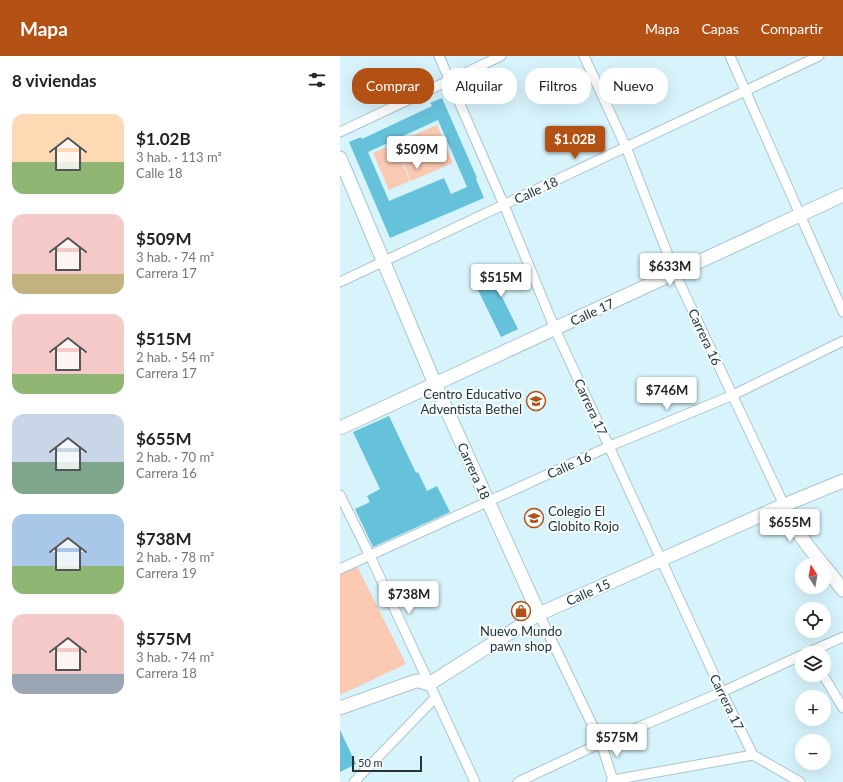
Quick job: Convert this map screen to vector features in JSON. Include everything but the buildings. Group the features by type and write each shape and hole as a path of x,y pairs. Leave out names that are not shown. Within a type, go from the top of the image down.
{"street":[{"name":"Carrera 17","path":"439,56 444,68"},
{"path":"476,68 501,56"},
{"name":"Carrera 16","path":"584,56 626,147 675,273 787,512 800,536 817,558"},
{"path":"730,56 843,312"},
{"name":"Calle 18","path":"340,282 819,56"},
{"path":"340,132 442,84"},
{"name":"Carrera 17","path":"460,104 555,329 610,446 660,559 753,755"},
{"name":"Carrera 18","path":"340,158 435,384 539,614 601,743 612,781"},
{"name":"Calle 17","path":"340,428 843,195"},
{"name":"Calle 16","path":"340,570 610,446 733,395 843,341"},
{"name":"Calle 15","path":"429,684 539,614 660,559 843,481"},
{"path":"340,495 475,782"},
{"name":"Carrera 16","path":"831,576 843,590"},
{"path":"823,646 843,637"},
{"path":"518,782 601,743 722,692 795,659"},
{"path":"340,708 416,681 429,684"},
{"path":"827,682 843,708"},
{"path":"354,782 435,698"},
{"path":"612,781 753,755 800,782"}],"shaded area":[{"path":"437,125 453,163 411,181 395,143"},
{"path":"394,144 410,181 389,190 373,153"},
{"path":"357,566 406,664 340,695 340,574"}],"place":[{"name":"Centro Educativo Adventista Bethel","path":"536,401"},
{"name":"Colegio El Globito Rojo","path":"534,518"},
{"name":"Nuevo Mundo pawn shop","path":"521,611"}]}
